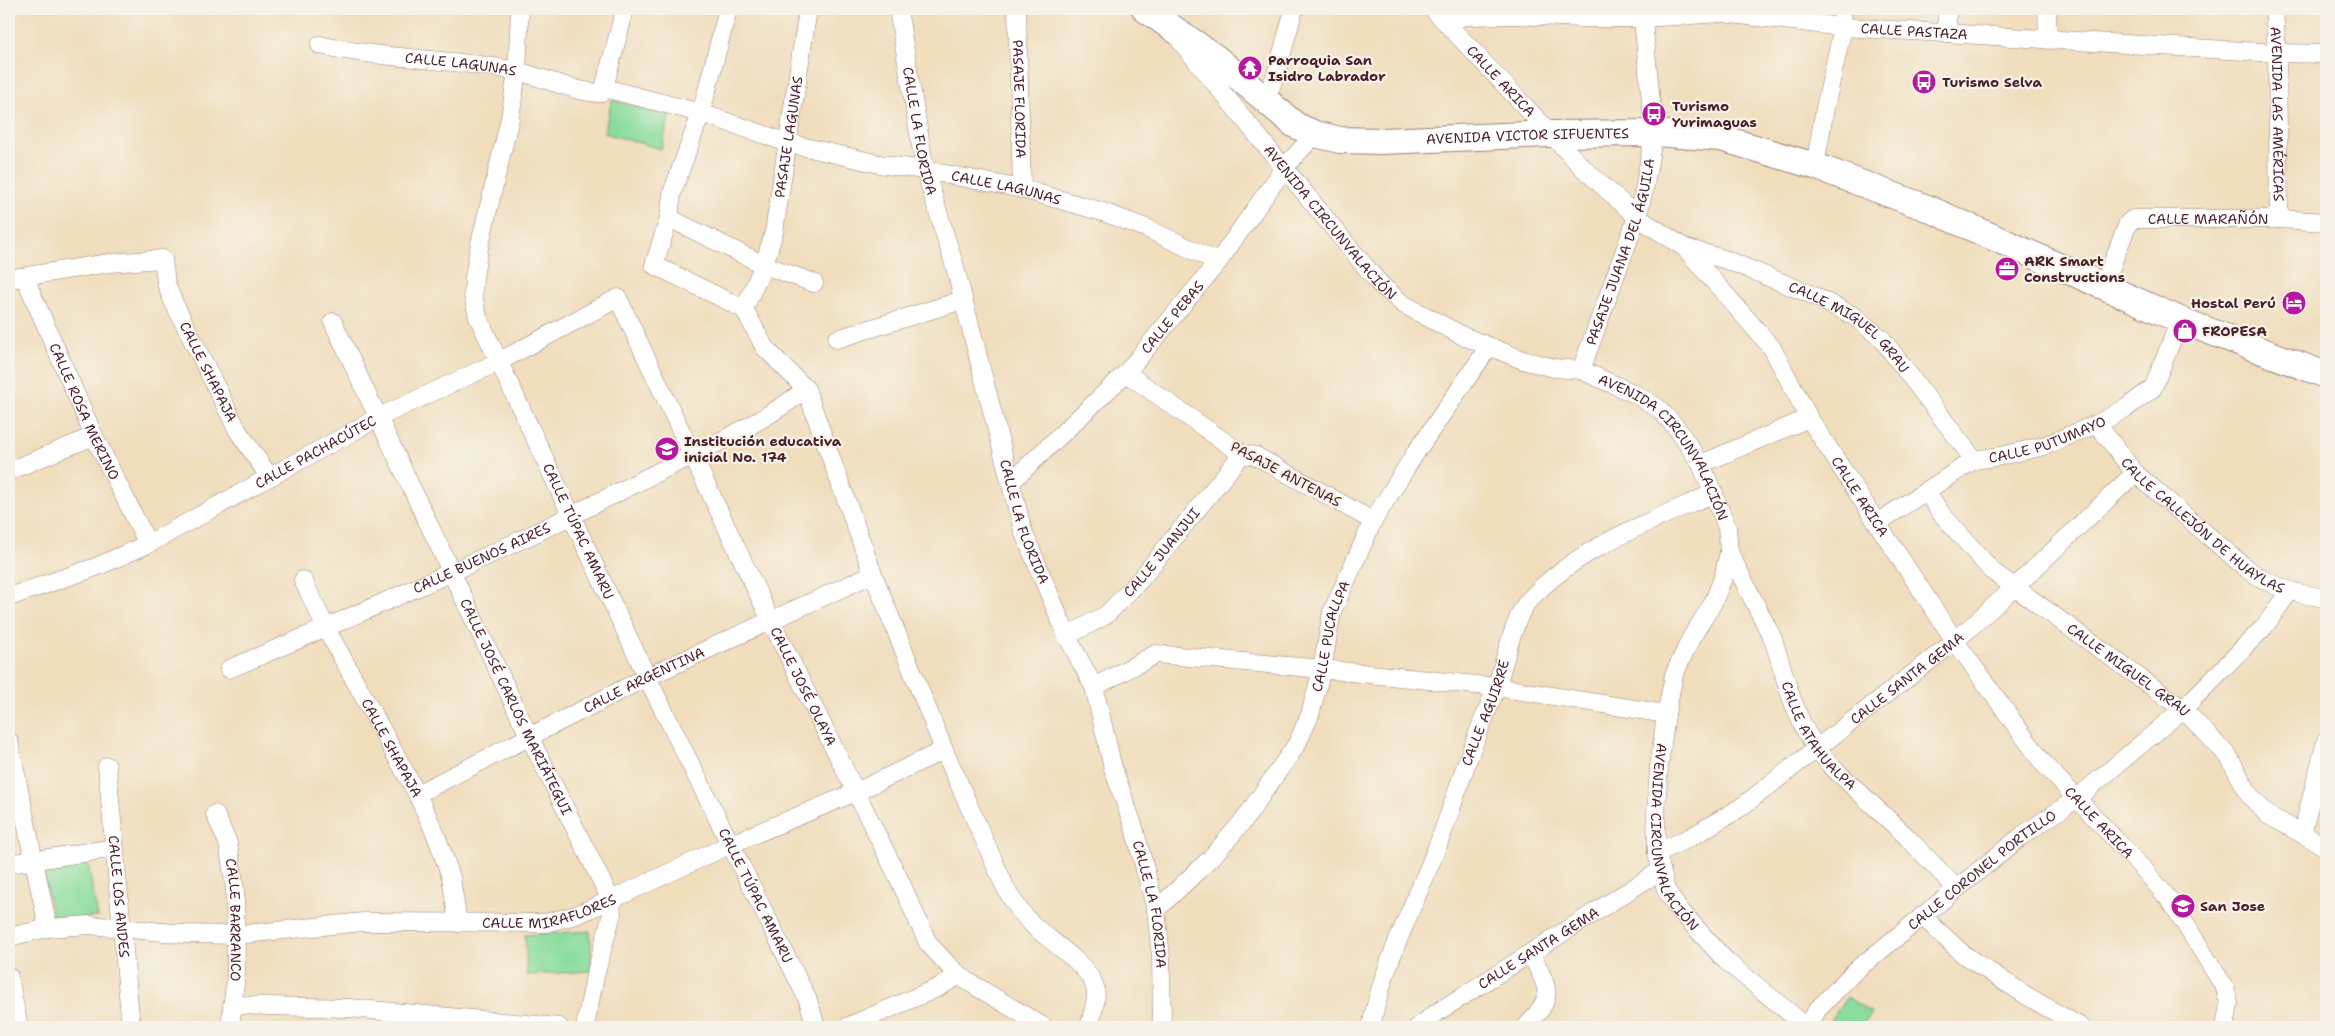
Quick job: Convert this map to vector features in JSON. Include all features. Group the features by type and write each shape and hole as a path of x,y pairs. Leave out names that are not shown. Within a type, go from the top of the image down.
{"highway":[{"name":"AVENIDA VICTOR SIFUENTES","path":"1154,14 1216,58 1296,125 1315,134 1340,140 1382,141 1549,134 1654,133 1721,138 1815,166 1975,228 2180,320 2326,375"}],"street":[{"name":"CALLE TÚPAC AMARU","path":"520,9 517,71 510,118 479,248 473,296 478,317 647,677 808,1000 816,1027"},
{"path":"603,90 625,9"},
{"path":"728,9 701,113 672,193 668,218 654,264 744,309 765,348 806,389 873,574 944,750 1006,890 1017,908 1033,926 1079,965 1094,982 1096,998 1089,1027"},
{"name":"PASAJE LAGUNAS","path":"744,309 764,265 774,232 808,9"},
{"name":"CALLE LA FLORIDA","path":"898,9 925,170 963,300 1023,531 1067,636 1094,687 1113,768 1134,828 1156,910 1161,958 1162,1027"},
{"name":"PASAJE FLORIDA","path":"1016,9 1022,190"},
{"path":"1265,100 1276,74 1294,9"},
{"path":"1815,166 1825,108 1843,27 1842,9"},
{"path":"1946,9 1947,32"},
{"path":"2047,9 2048,40"},
{"name":"AVENIDA LAS AMÉRICAS","path":"2274,9 2277,53 2280,219"},
{"name":"CALLE PASTAZA","path":"1439,15 1466,16 1514,12 1582,18 1642,13 1723,11 1843,27 2277,53 2326,54"},
{"name":"PASAJE JUANA DEL ÁGUILA","path":"1581,370 1637,217 1644,190 1654,133 1642,13"},
{"name":"AVENIDA CIRCUNVALACIÓN","path":"1154,14 1285,167 1381,285 1403,304 1488,348 1554,368 1581,370 1635,394 1659,409 1676,427 1701,464 1727,527 1729,552 1723,578 1713,603 1691,638 1674,675 1666,714 1656,812 1657,853 1660,870 1666,890 1677,907 1726,961 1808,1027"},
{"name":"CALLE ARICA","path":"1439,15 1582,167 1637,217 1686,248 1772,348 1809,418 1955,641 2043,763 2172,903 2225,988 2229,1004 2226,1027"},
{"name":"CALLE LAGUNAS","path":"320,45 353,53 473,64 517,71 701,113 788,143 879,164 925,170 1022,190 1103,212 1146,228 1218,262"},
{"name":"CALLE PEBAS","path":"1011,482 1126,373 1218,262 1285,167 1315,134"},
{"path":"668,218 764,265 814,283"},
{"name":"CALLE MARAÑÓN","path":"2104,285 2128,222 2133,219 2280,219 2326,222"},
{"name":"CALLE MIGUEL GRAU","path":"1686,248 1727,260 1810,294 1854,316 1882,340 1974,460"},
{"name":"CALLE SHAPAJA","path":"17,278 110,263 163,259 166,283 173,301 238,431 269,476"},
{"name":"CALLE ROSA MERINO","path":"17,278 148,544"},
{"name":"CALLE PACHACÚTEC","path":"9,597 96,567 148,544 379,417 498,362 618,298"},
{"name":"CALLE JOSÉ OLAYA","path":"618,298 771,621 928,943 960,975 1044,1027"},
{"path":"837,339 963,300"},
{"name":"CALLE PUTUMAYO","path":"1877,523 1974,460 2044,446 2097,424 2126,408 2153,388 2180,320"},
{"name":"CALLE JOSÉ CARLOS MARIÁTEGUI","path":"333,322 529,736 611,900"},
{"name":"CALLE PUCALLPA","path":"1156,910 1211,858 1244,820 1297,744 1310,715 1322,669 1332,612 1373,521 1416,452 1488,348"},
{"name":"PASAJE ANTENAS","path":"1126,373 1242,454 1256,456 1373,521"},
{"name":"CALLE BUENOS AIRES","path":"229,669 453,573 571,517 790,402 806,389"},
{"path":"1701,464 1809,418"},
{"name":"CALLE CALLEJÓN DE HUAYLAS","path":"2097,424 2135,473 2247,569 2266,582 2289,592 2326,598"},
{"path":"9,471 94,436"},
{"name":"CALLE JUANJUI","path":"1067,636 1106,615 1126,595 1242,454"},
{"name":"CALLE SANTA GEMA","path":"1657,853 1691,837 1740,808 1955,641 2135,473"},
{"name":"CALLE MIGUEL GRAU","path":"1927,492 1940,512 1992,571 2183,709 2229,757 2250,796 2268,815 2326,846"},
{"name":"CALLE AGUIRRE","path":"1371,1027 1377,997 1394,948 1437,847 1496,687 1512,635 1527,602 1544,584 1580,557 1626,533 1714,494"},
{"name":"CALLE ATAHUALPA","path":"1729,552 1774,639 1790,697 1803,726 1817,748 1831,766 1906,836 1956,888"},
{"name":"CALLE ARGENTINA","path":"417,794 647,677 873,574"},
{"name":"CALLE SHAPAJA","path":"303,580 326,628 417,794 436,835 451,877 458,923"},
{"name":"CALLE CORONEL PORTILLO","path":"1808,1027 1817,1010 1856,971 2023,835 2076,799 2183,709 2264,627 2289,592"},
{"path":"1094,687 1156,654 1496,687 1666,714"},
{"path":"9,741 48,928"},
{"path":"2302,834 2326,741"},
{"name":"CALLE MIRAFLORES","path":"9,937 48,928 89,925 185,934 236,935 363,922 545,923 576,915 611,900 731,844 856,792 944,750"},
{"name":"CALLE LOS ANDES","path":"107,766 131,1027"},
{"name":"CALLE BARRANCO","path":"215,814 228,843 235,889 236,974 230,1027"},
{"path":"9,864 34,858 115,848"},
{"name":"CALLE SANTA GEMA","path":"1418,1027 1436,1013 1660,870"},
{"path":"585,1027 595,976 612,914 611,900"},
{"path":"1922,916 1964,955 2027,996 2081,1027"},
{"path":"1526,1027 1542,1010 1548,998 1547,988 1531,954"},
{"path":"847,1027 937,988 960,975"},
{"path":"9,977 19,1027"},
{"path":"232,1005 349,1008 559,1027"}],"green space":[{"path":"1754,9 1830,9 1831,15"},
{"path":"612,100 670,115 661,149 604,133"},
{"path":"87,860 98,917 53,920 42,865"},
{"path":"590,931 592,971 527,975 525,935"},
{"path":"1847,997 1871,1013 1861,1027 1826,1027"}],"place":[{"name":"Parroquia San Isidro Labrador","path":"1250,68"},
{"name":"Turismo Selva","path":"1924,82"},
{"name":"Turismo Yurimaguas","path":"1654,114"},
{"name":"ARK Smart Constructions","path":"2007,269"},
{"name":"Hostal Perú","path":"2294,303"},
{"name":"FROPESA","path":"2185,331"},
{"name":"Institución educativa inicial No. 174","path":"667,449"},
{"name":"San Jose","path":"2183,906"}]}
